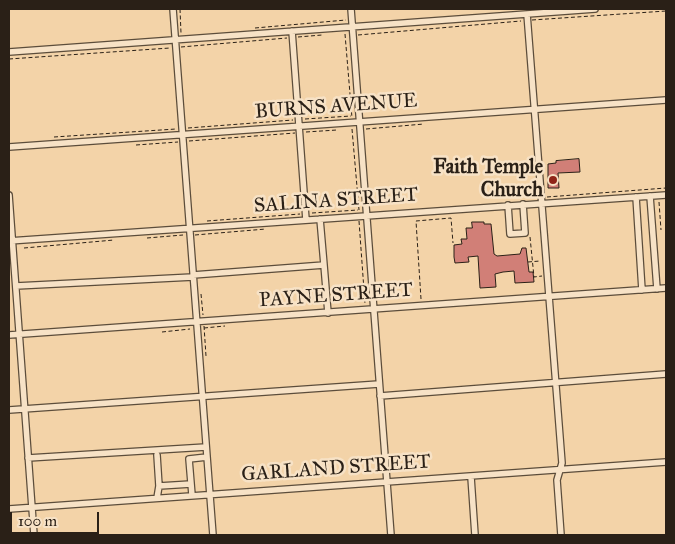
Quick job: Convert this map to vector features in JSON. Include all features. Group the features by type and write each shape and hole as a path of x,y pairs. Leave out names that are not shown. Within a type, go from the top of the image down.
{"street":[{"path":"173,9 177,36 176,47 213,535"},
{"path":"351,9 359,121 363,128 366,215 391,535"},
{"path":"9,52 177,36 292,31 502,12 527,18 595,9"},
{"path":"527,18 560,468 557,480 561,535"},
{"path":"292,31 305,217"},
{"name":"BURNS AVENUE","path":"9,147 299,123 359,121 666,100"},
{"name":"SALINA STREET","path":"11,241 190,228 305,217 320,219 666,194"},
{"path":"9,195 34,535"},
{"path":"650,196 657,289"},
{"path":"636,197 642,290"},
{"path":"508,206 510,234 518,234 525,233 524,204"},
{"path":"320,219 328,313"},
{"path":"16,286 193,276 324,265"},
{"name":"PAYNE STREET","path":"9,335 548,298 666,288"},
{"path":"380,396 666,374"},
{"path":"9,410 378,384"},
{"path":"28,458 206,447"},
{"path":"157,455 157,498"},
{"path":"192,495 189,459 207,457"},
{"name":"GARLAND STREET","path":"9,509 471,477 560,468 666,462"},
{"path":"471,477 475,535"},
{"path":"158,486 192,484"}],"path":[{"path":"345,34 353,35 527,18 666,11"},
{"path":"250,28 347,20"},
{"path":"9,59 328,35"},
{"path":"136,145 183,134 351,116"},
{"path":"54,137 300,133 423,124"},
{"path":"363,128 366,138"},
{"path":"546,197 666,188"},
{"path":"659,201 661,230"},
{"path":"204,221 305,217 358,210"},
{"path":"421,300 416,221 451,218 453,243"},
{"path":"530,236 534,277 543,276"},
{"path":"528,262 542,261"}],"building":[{"name":"Faith Temple Church","path":"579,159 580,172 558,173 559,188 548,188 548,164 556,163 556,161"},
{"path":"472,222 491,224 494,254 497,256 520,254 522,248 526,248 529,272 533,272 534,282 515,283 514,271 503,272 495,274 496,287 480,288 478,256 468,257 469,262 455,263 454,257 454,245 462,244 461,239 467,239 466,228 472,228"}],"place":[{"name":"Faith Temple Church","path":"553,180"}]}
